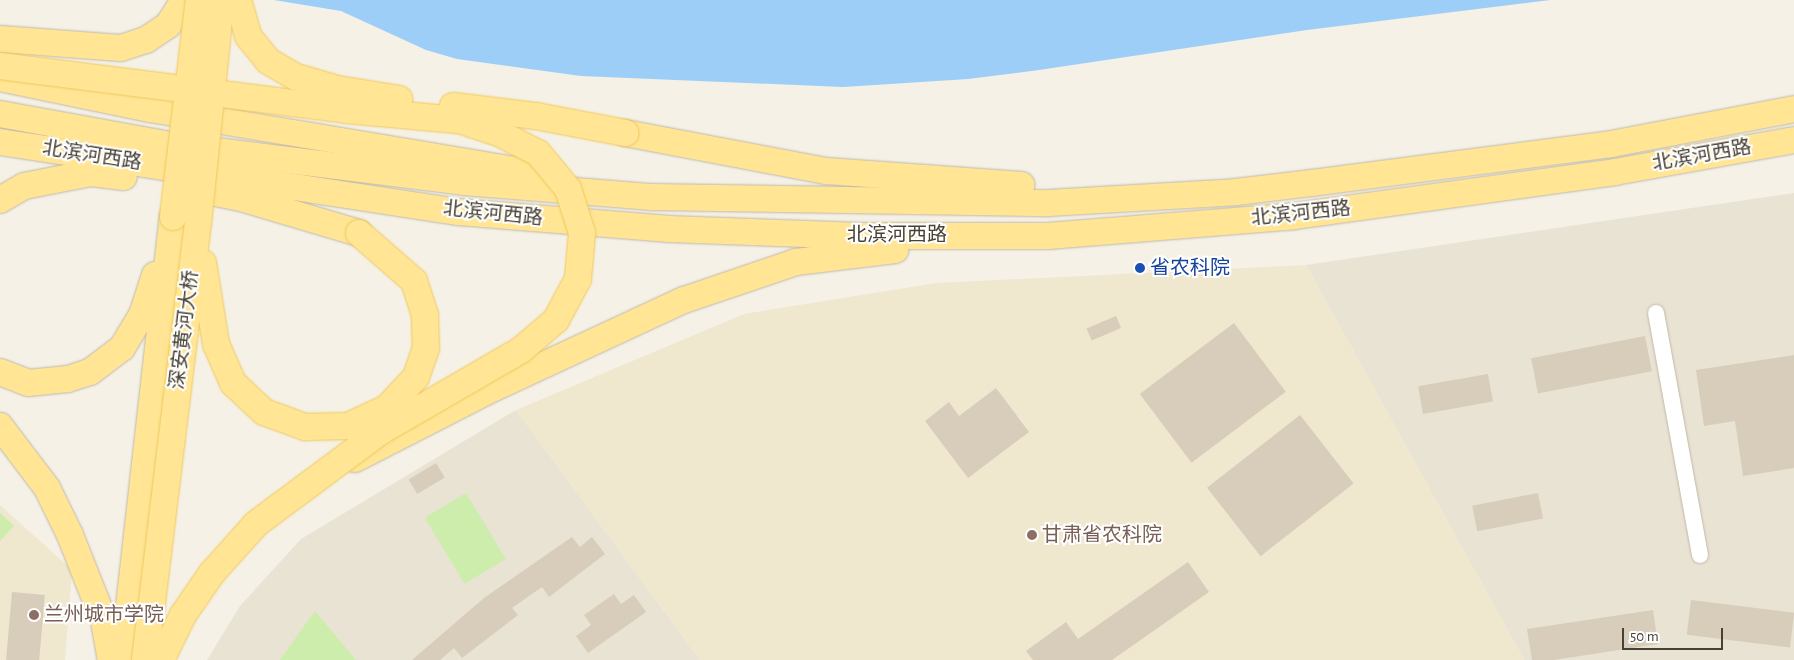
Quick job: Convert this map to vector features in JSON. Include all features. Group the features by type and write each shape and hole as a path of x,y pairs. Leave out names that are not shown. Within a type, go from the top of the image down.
{"main road":[{"path":"0,39 121,48 146,40 168,24 184,0"},
{"name":"深安黄河大桥","path":"123,660 199,0"},
{"name":"深安黄河大桥","path":"145,660 198,223 221,0"},
{"path":"238,0 248,36 268,62 296,77 337,89 536,116 827,171 1001,185 1174,185 1236,192"},
{"path":"0,66 347,110 459,120 497,132 538,154 568,189 582,233 578,279 556,320 521,350 381,432 302,488 256,524 212,573 183,615 161,660"},
{"path":"0,78 150,109 494,166 652,197"},
{"name":"北滨河西路","path":"0,114 217,152 464,182 652,197 1048,203 1236,192 1610,144 1794,109"},
{"name":"北滨河西路","path":"0,142 459,212 669,229 861,236 1048,236 1294,216 1615,172 1794,140"},
{"path":"106,158 156,182"},
{"path":"0,200 24,186 91,173 156,182 241,198 359,233 414,281 425,314 426,348 416,377 386,408 348,426 304,427 264,412 233,383 216,344 198,223"},
{"path":"241,198 303,188"},
{"path":"0,372 28,383 43,383 90,372 122,348 142,315 173,217"},
{"path":"302,488 494,388 684,300 796,262 1001,236"},
{"path":"0,426 47,488 70,535 104,621 112,660"},
{"path":"0,449 25,474 70,535"}],"street":[{"path":"1656,313 1700,555"}],"shaded area":[{"path":"1794,193 1794,660 1524,660 1306,265"},
{"name":"甘肃省农科院","path":"1306,265 1524,660 700,660 516,410 744,314 937,283"},
{"path":"516,410 700,660 207,660 240,606 301,539"},
{"name":"兰州城市学院","path":"0,505 72,570 65,660 0,660"}],"green space":[{"path":"466,493 506,559 465,584 425,518"},
{"path":"0,513 14,526 0,541"},
{"path":"315,611 356,660 280,660"}],"water":[{"path":"274,0 1550,0 1307,30 968,79 843,87 581,76 457,59 426,50 341,11"}],"building":[{"path":"1116,316 1121,328 1092,340 1087,329"},
{"path":"1234,323 1286,392 1192,463 1140,394"},
{"path":"1645,336 1652,371 1538,393 1531,358"},
{"path":"1794,355 1794,468 1743,476 1735,421 1704,426 1696,370"},
{"path":"1488,374 1493,402 1423,414 1418,386"},
{"path":"996,388 1029,432 968,478 925,421 949,402 959,416"},
{"path":"1300,415 1354,484 1261,556 1207,488"},
{"path":"436,463 445,478 417,494 409,479"},
{"path":"1538,493 1543,519 1477,531 1472,506"},
{"path":"572,537 580,547 592,537 605,554 549,597 542,587 512,608 518,615 462,658 454,648 440,660 412,660 484,598"},
{"path":"1188,562 1209,592 1112,660 1033,660 1026,651 1066,622 1078,639"},
{"path":"12,592 45,595 39,660 6,660"},
{"path":"614,594 621,604 634,595 646,612 588,653 576,636 591,625 584,615"},
{"path":"1691,600 1794,613 1790,647 1687,635"},
{"path":"1653,610 1658,644 1554,660 1532,660 1527,629"}],"place":[{"name":"省农科院","path":"1140,268"},
{"name":"甘肃省农科院","path":"1032,535"},
{"name":"兰州城市学院","path":"34,615"}]}
